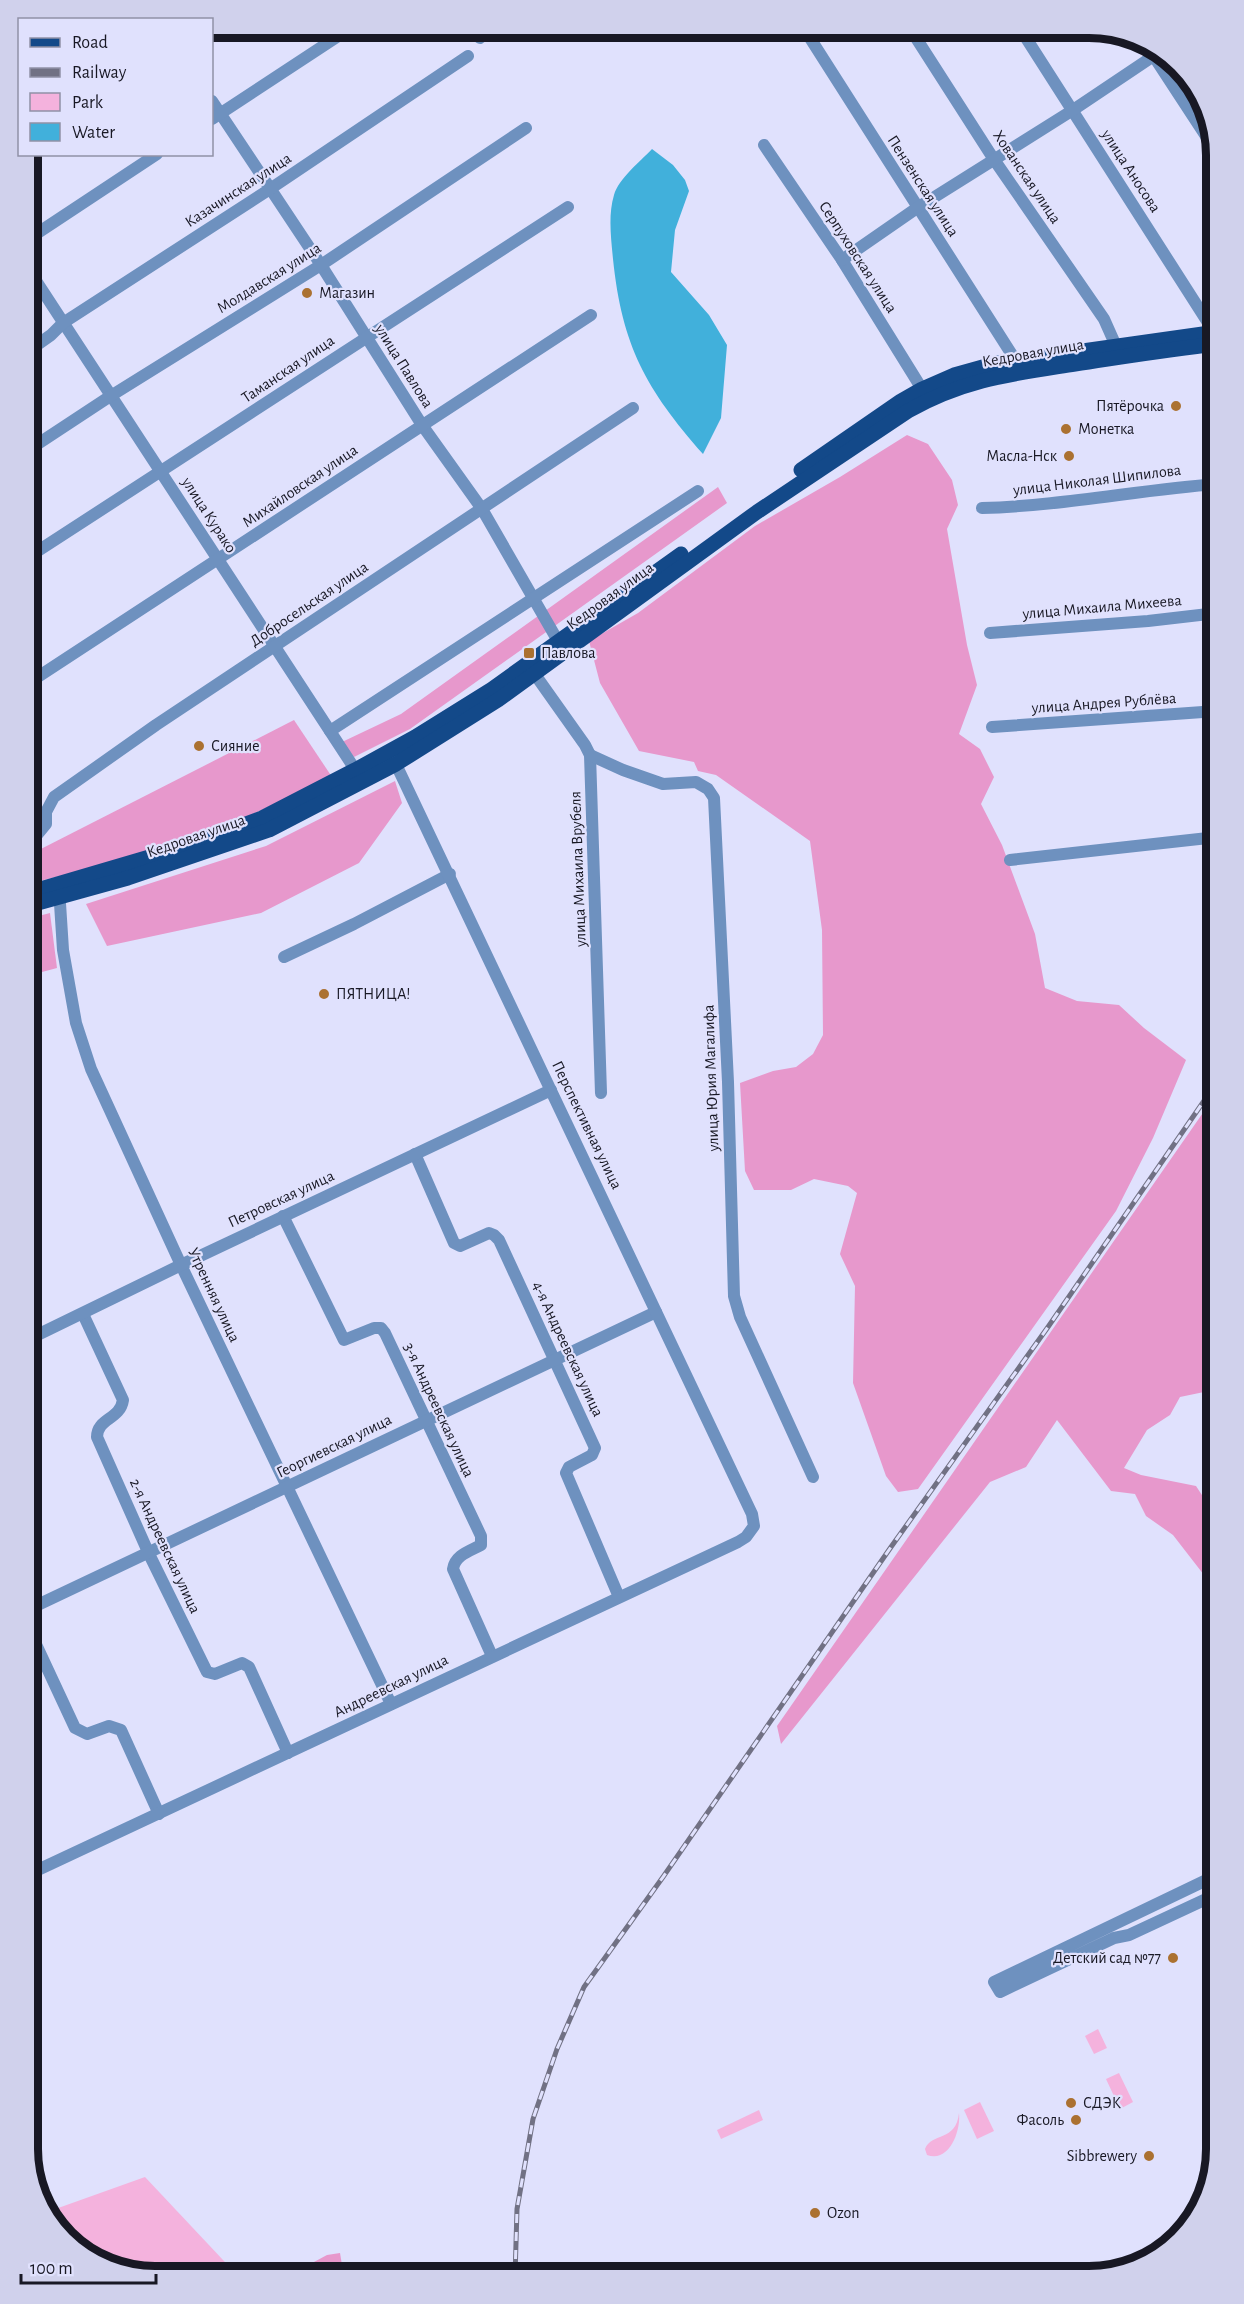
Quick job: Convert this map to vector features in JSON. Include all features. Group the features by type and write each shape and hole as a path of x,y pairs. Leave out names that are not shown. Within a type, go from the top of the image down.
{"main road":[{"name":"Кедровая улица","path":"38,892 59,891 190,859 269,830 393,758 473,701 531,669 875,418 922,389 954,375 997,363 1116,346 1207,337"},
{"name":"Кедровая улица","path":"561,647 757,512 928,399 966,384 1004,374 1207,338"},
{"name":"Кедровая улица","path":"38,901 59,891"}],"street":[{"path":"216,116 335,38"},
{"name":"Пензенская улица","path":"810,38 1016,361"},
{"name":"Хованская улица","path":"916,38 993,158 1104,320 1116,346"},
{"name":"улица Аносова","path":"1026,38 1207,322"},
{"path":"842,260 993,158 1073,110 1150,54"},
{"name":"Казачинская улица","path":"38,344 63,323 270,189 468,56"},
{"path":"1161,62 1204,133"},
{"name":"улица Павлова","path":"216,116 270,189 422,425 482,509 561,647"},
{"name":"Молдавская улица","path":"38,444 109,397 321,266 526,128"},
{"name":"Серпуховская улица","path":"764,145 842,260 922,389"},
{"path":"38,233 154,156"},
{"name":"Таманская улица","path":"38,551 568,207"},
{"name":"улица Курако","path":"38,284 109,397 162,472 359,776"},
{"name":"Михайловская улица","path":"38,676 591,315"},
{"name":"Добросельская улица","path":"38,834 46,824 46,812 54,797 156,725 633,408"},
{"name":"улица Николая Шипилова","path":"982,508 1059,504 1207,485"},
{"path":"330,731 698,491"},
{"name":"улица Михаила Михеева","path":"990,633 1207,614"},
{"path":"531,669 590,755"},
{"name":"улица Андрея Рублёва","path":"992,727 1207,712"},
{"name":"улица Михаила Врубеля","path":"590,755 601,1093"},
{"name":"улица Юрия Магалифа","path":"590,755 663,784 696,782 708,789 714,798 728,1071 735,1296 740,1317 813,1477"},
{"name":"Перспективная улица","path":"393,758 595,1179 752,1514"},
{"path":"1010,860 1207,838"},
{"path":"284,957 450,874"},
{"name":"Утренняя улица","path":"59,891 63,950 76,1023 91,1069 181,1265 391,1704"},
{"name":"Петровская улица","path":"38,1335 551,1090"},
{"name":"4-я Андреевская улица","path":"415,1154 454,1243 460,1246 489,1233 499,1240 555,1358 596,1448 592,1455 569,1467 566,1473 619,1597"},
{"name":"3-я Андреевская улица","path":"283,1216 344,1340 374,1328 381,1328 385,1333 481,1536 481,1545 457,1558 453,1569 492,1656"},
{"name":"Георгиевская улица","path":"38,1605 656,1312"},
{"name":"2-я Андреевская улица","path":"82,1314 123,1400 122,1408 97,1429 97,1437 149,1554 207,1672 215,1674 242,1663 249,1667 288,1753"},
{"name":"Андреевская улица","path":"38,1870 738,1542 747,1537 754,1526 752,1514"},
{"path":"38,1649 75,1728 87,1734 109,1726 121,1730 159,1814"},
{"path":"1207,1880 994,1982 1000,1992 1114,1938 1129,1935 1207,1899"}],"green space":[{"path":"1207,356 1207,369 1202,363 1202,357"},
{"path":"1098,2029 1107,2048 1094,2054 1085,2036"},
{"path":"1119,2073 1133,2102 1120,2109 1106,2079"},
{"path":"980,2102 994,2131 977,2139 964,2110"},
{"path":"759,2110 763,2120 721,2139 717,2130"},
{"path":"959,2113 956,2136 948,2150 935,2156 927,2155 925,2149 928,2144 949,2133 957,2122"},
{"path":"145,2177 229,2266 147,2266 124,2263 96,2251 83,2242 54,2209"}],"shaded area":[{"path":"907,435 928,444 952,480 958,505 947,529 967,645 977,685 959,734 980,749 994,777 981,804 1002,845 1035,934 1045,988 1077,1001 1119,1005 1144,1028 1186,1060 1153,1138 1116,1211 918,1489 898,1492 886,1476 853,1383 855,1286 840,1254 857,1193 848,1186 814,1179 791,1190 754,1190 745,1171 740,1083 773,1071 796,1067 813,1054 823,1035 822,930 810,841 716,775 698,771 694,762 639,751 600,683 589,641 638,613 755,526"},
{"path":"718,487 727,503 410,729 354,757 342,742 401,714"},
{"path":"294,720 332,777 240,820 122,861 38,881 38,850"},
{"path":"395,781 402,803 359,863 261,913 107,946 86,904 266,846"},
{"path":"50,913 57,968 38,973 38,916"},
{"path":"1207,1060 1207,1081 1203,1065"},
{"path":"1207,1107 1207,1382 1204,1392 1180,1397 1170,1415 1147,1430 1124,1468 1141,1475 1196,1486 1207,1503 1207,1580 1173,1535 1146,1516 1135,1494 1111,1491 1057,1420 1026,1467 990,1482 781,1744 777,1726"},
{"path":"340,2253 342,2266 306,2266 327,2255"}],"water":[{"path":"652,149 673,165 685,180 689,191 675,230 671,272 709,315 727,345 721,418 703,454 666,408 640,365 630,342 617,290 611,227 614,195 625,176"}],"railway":[{"path":"515,2266 517,2209 533,2119 557,2049 584,1987 663,1877 891,1547 1048,1327 1207,1096"}],"place":[{"name":"Магазин","path":"307,293"},
{"name":"Пятёрочка","path":"1176,406"},
{"name":"Монетка","path":"1066,429"},
{"name":"Масла-Нск","path":"1069,456"},
{"name":"Павлова","path":"529,653"},
{"name":"Сияние","path":"199,746"},
{"name":"ПЯТНИЦА!","path":"324,994"},
{"name":"Детский сад №77","path":"1173,1958"},
{"name":"СДЭК","path":"1071,2103"},
{"name":"Фасоль","path":"1076,2120"},
{"name":"Sibbrewery","path":"1149,2156"},
{"name":"Ozon","path":"815,2213"}]}
